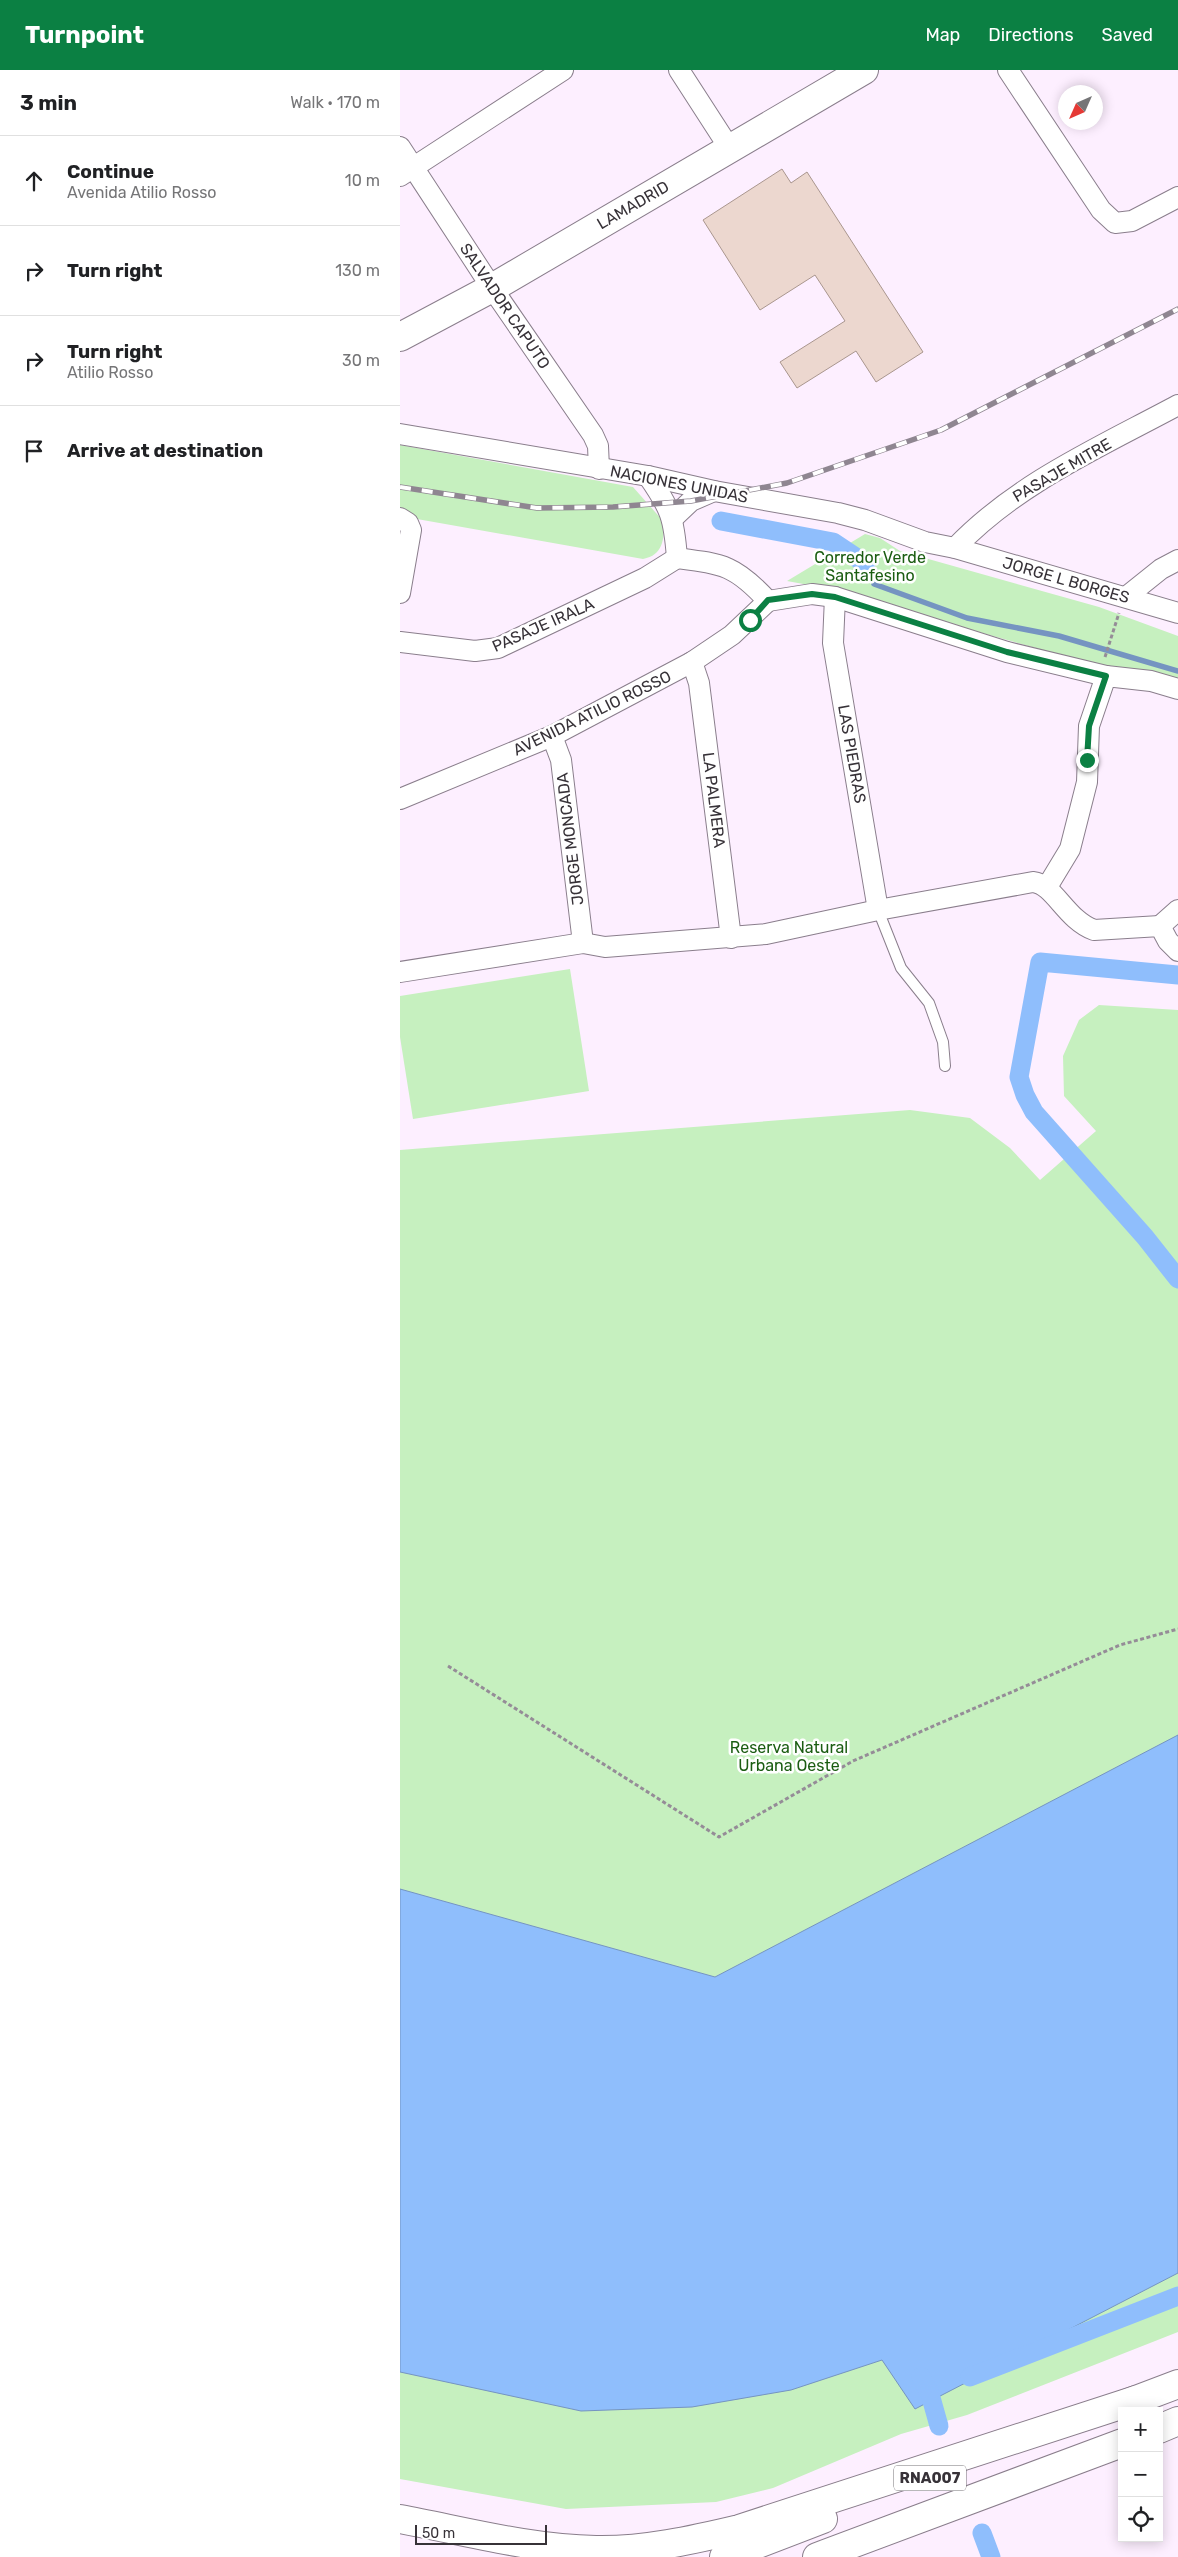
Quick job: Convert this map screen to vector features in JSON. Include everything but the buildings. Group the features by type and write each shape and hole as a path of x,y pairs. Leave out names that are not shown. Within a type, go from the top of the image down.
{"main road":[{"name":"LAMADRID","path":"400,338 492,288 864,70"},
{"name":"RNA007","path":"724,2557 1178,2384"},
{"path":"400,2519 541,2546 596,2550 698,2538 739,2529 1136,2400"},
{"path":"1163,2427 1178,2421"},
{"name":"RNA007","path":"817,2557 1118,2445"},
{"path":"867,2557 1118,2446"}],"street":[{"path":"407,171 563,70"},
{"path":"679,70 730,149"},
{"path":"1008,70 1101,210 1115,222 1132,221 1178,197"},
{"name":"SALVADOR CAPUTO","path":"400,147 407,171 492,288 593,435 598,446 599,469"},
{"name":"PASAJE MITRE","path":"955,548 976,526 1018,493 1178,405"},
{"name":"NACIONES UNIDAS","path":"400,434 648,476 714,491 838,513 865,520 925,542 955,548"},
{"path":"648,476 667,502 672,519 677,558 722,564 750,581 768,600 812,594 835,597 1007,652 1105,668 1178,689"},
{"path":"672,519 691,501 714,491"},
{"path":"400,518 408,523 411,530 400,593"},
{"name":"JORGE L BORGES","path":"955,548 1178,613"},
{"name":"PASAJE IRALA","path":"400,642 475,651 498,648 645,578 677,558"},
{"path":"1126,597 1161,569 1178,560"},
{"name":"LAS PIEDRAS","path":"835,597 833,643 878,910"},
{"name":"AVENIDA ATILIO ROSSO","path":"400,799 552,736 692,662 732,635 768,600"},
{"name":"LA PALMERA","path":"692,662 699,683 731,938"},
{"path":"1046,887 1070,849 1087,782 1089,726 1105,668"},
{"name":"JORGE MONCADA","path":"552,736 561,760 583,943"},
{"path":"400,972 583,943 605,947 766,934 878,910 1033,882 1046,887 1070,916 1083,926 1094,930 1160,926 1178,910"},
{"path":"1160,926 1168,941 1178,951"}],"lane":[{"path":"878,910 900,968 929,1004 943,1042 945,1066"}],"path":[{"path":"1105,668 1113,630"},
{"path":"448,1666 719,1838 853,1760 1120,1645 1178,1629"}],"green space":[{"path":"400,445 633,487 664,522 663,541 655,554 643,559 400,516"},
{"name":"Corredor Verde Santafesino","path":"865,534 880,538 900,551 1099,607 1178,636 1178,683 1086,662 982,633 863,595 787,581"},
{"path":"570,969 589,1091 413,1119 400,1037 400,996"},
{"name":"Reserva Natural Urbana Oeste","path":"1099,1005 1178,1010 1178,2332 967,2415 901,2434 773,2488 716,2502 566,2509 400,2479 400,1150 910,1110 970,1118 1010,1148 1040,1180 1096,1131 1064,1096 1063,1056 1079,1020"}],"water":[{"path":"1178,1735 1178,2273 915,2409 882,2360 791,2390 692,2407 581,2411 400,2372 400,1889 715,1977"}],"waterway":[{"path":"721,521 833,542 866,564"},
{"path":"874,584 967,618 1059,636 1178,671"},
{"path":"1178,975 1040,962 1019,1077 1025,1095 1034,1112 1145,1237 1178,1279"},
{"path":"970,2377 1178,2296"},
{"path":"921,2377 930,2394 939,2426"},
{"path":"982,2533 991,2557"}],"railway":[{"path":"400,487 537,508 613,507 691,501 787,483 941,430 1178,309"}],"route":[{"path":"750,620 768,600 812,594 835,597 1007,652 1106,676 1089,726 1087,760"}]}
